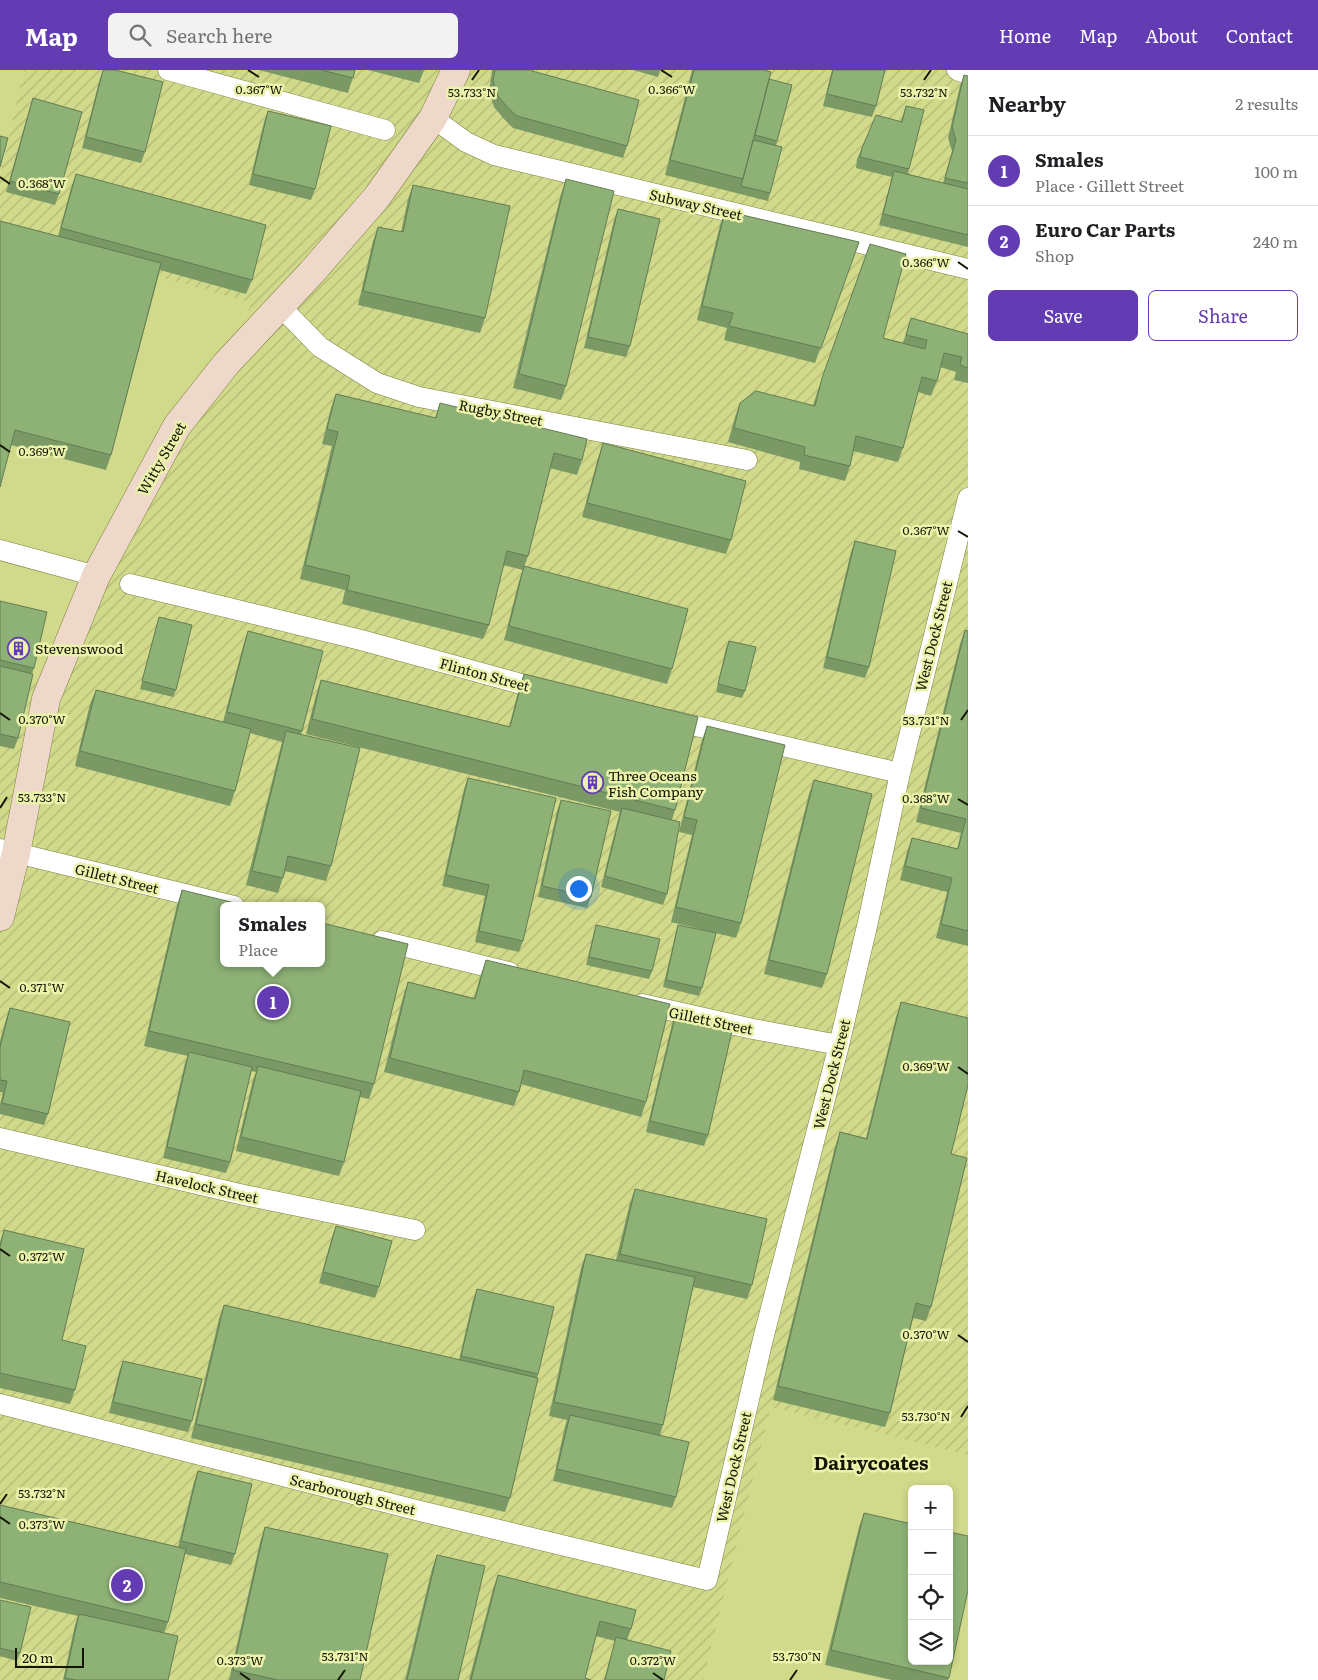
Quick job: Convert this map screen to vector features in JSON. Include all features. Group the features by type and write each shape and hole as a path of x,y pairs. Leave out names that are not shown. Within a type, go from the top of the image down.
{"street":[{"path":"168,70 385,130"},
{"name":"Witty Street","path":"0,917 8,851 46,700 96,576 177,426 226,364 281,307 377,198 433,118 456,70"},
{"path":"957,70 968,74"},
{"name":"Subway Street","path":"433,118 466,142 494,155 968,269"},
{"name":"Rugby Street","path":"281,307 320,347 377,383 419,397 747,460"},
{"name":"West Dock Street","path":"707,1580 760,1349 839,1045 900,773 968,498"},
{"path":"0,550 96,576"},
{"name":"Flinton Street","path":"130,584 361,640 566,695"},
{"path":"652,716 900,773"},
{"name":"Gillett Street","path":"8,851 220,903"},
{"path":"368,938 530,978"},
{"name":"Gillett Street","path":"627,1001 753,1029 839,1045"},
{"name":"Havelock Street","path":"0,1138 244,1195 415,1230"},
{"name":"Scarborough Street","path":"0,1404 420,1511 707,1580"}],"shaded area":[{"path":"0,70 24,70 0,175"},
{"path":"24,70 968,70 968,1455 771,1407 703,1680 0,1680 0,674 39,683 166,420 236,331 252,303 0,232 0,175"},
{"path":"0,232 252,302 39,683 0,674"},
{"path":"771,1407 968,1455 968,1680 703,1680"}],"building":[{"path":"103,70 115,70 163,82 145,152 86,137"},
{"path":"321,70 355,70 353,78"},
{"path":"495,70 532,70 639,100 627,146 517,116 498,96 493,81"},
{"path":"694,70 763,70 771,72 743,179 670,160"},
{"path":"833,70 885,70 876,106 827,94"},
{"path":"964,75 968,76 968,183 945,178 956,140 952,127"},
{"path":"769,79 792,85 777,141 755,135"},
{"path":"33,98 82,112 59,194 10,181"},
{"path":"906,106 924,110 909,169 860,157 876,115 902,122"},
{"path":"268,111 331,126 315,189 253,174"},
{"path":"0,136 8,138 0,167"},
{"path":"753,140 782,147 770,193 741,186"},
{"path":"894,171 968,189 968,235 883,214"},
{"path":"76,174 266,225 252,280 61,228"},
{"path":"566,179 614,191 566,386 519,374"},
{"path":"413,185 510,206 485,318 363,291 378,227 403,232"},
{"path":"618,209 660,219 630,346 588,337"},
{"path":"725,211 859,242 821,348 729,326 733,313 702,306"},
{"path":"0,221 161,263 111,455 15,430 0,487"},
{"path":"870,244 906,254 883,338 925,349 927,340 906,335 911,318 968,334 968,368 960,365 962,357 944,353 937,381 922,377 903,448 856,436 850,466 804,455 805,447 734,428 740,403 756,391 815,406 822,378"},
{"path":"336,394 436,418 440,403 587,439 582,460 554,453 528,556 507,551 489,625 347,590 350,576 305,565 338,432 327,429"},
{"path":"603,443 746,481 731,540 587,503"},
{"path":"855,541 896,551 869,667 827,657"},
{"path":"524,566 688,609 672,669 509,626"},
{"name":"Stevenswood","path":"0,601 47,612 34,668 0,660"},
{"path":"159,617 192,625 176,690 142,681"},
{"path":"965,630 968,631 968,931 941,924 952,878 905,866 912,838 958,849 966,819 921,808"},
{"path":"248,631 323,651 302,731 227,712"},
{"path":"729,641 756,647 745,691 718,684"},
{"path":"0,666 33,674 18,738 0,734"},
{"name":"Three Oceans Fish Company","path":"524,674 698,717 675,810 312,719 321,680 510,727"},
{"path":"96,690 251,729 235,791 80,751"},
{"path":"707,726 785,745 741,923 676,907 697,820 684,817"},
{"path":"286,731 360,748 331,866 288,856 283,878 252,871"},
{"path":"468,778 556,798 523,941 479,931 489,885 446,875"},
{"path":"814,780 872,794 827,974 769,960"},
{"path":"561,800 611,811 591,897 542,886"},
{"path":"622,808 680,822 667,894 605,876"},
{"path":"182,890 231,902 220,902 220,967 325,967 325,924 408,944 374,1084 149,1031"},
{"path":"596,925 660,939 652,971 589,957"},
{"path":"678,925 716,933 702,988 666,980"},
{"path":"486,960 670,1004 646,1102 524,1070 519,1092 390,1058 408,982 475,999"},
{"path":"901,1002 968,1018 968,1085 951,1154 967,1158 931,1307 916,1303 890,1413 778,1386 840,1132 867,1139"},
{"path":"10,1008 70,1022 48,1114 2,1103 7,1081 0,1080 0,1047"},
{"path":"676,1013 733,1027 708,1135 650,1121"},
{"path":"189,1052 252,1067 230,1162 167,1147"},
{"path":"258,1066 361,1091 344,1162 241,1137"},
{"path":"635,1189 767,1219 752,1285 620,1254"},
{"path":"336,1226 392,1241 379,1287 323,1272"},
{"path":"4,1230 84,1249 62,1340 86,1346 75,1390 0,1373 0,1247"},
{"path":"586,1254 695,1277 663,1425 554,1402"},
{"path":"477,1289 554,1307 538,1374 461,1356"},
{"path":"224,1305 538,1378 510,1498 196,1424"},
{"path":"123,1361 202,1379 192,1421 113,1402"},
{"path":"570,1415 689,1442 676,1497 557,1469"},
{"path":"198,1471 252,1484 235,1554 181,1541"},
{"path":"0,1505 186,1549 168,1622 0,1582"},
{"path":"864,1513 908,1523 908,1665 952,1665 949,1678 831,1650"},
{"path":"265,1527 388,1554 360,1680 278,1680 233,1670"},
{"path":"953,1533 968,1536 968,1590 953,1659"},
{"path":"437,1555 485,1566 458,1680 407,1680"},
{"path":"498,1575 636,1610 631,1629 600,1621 585,1678 591,1680 471,1680"},
{"path":"0,1600 31,1607 20,1653 0,1648"},
{"path":"79,1614 178,1636 168,1680 75,1680 65,1678"},
{"path":"616,1637 671,1651 664,1680 605,1680"}],"place":[{"name":"Stevenswood","path":"19,648"},
{"name":"Three Oceans Fish Company","path":"592,783"},
{"name":"Smales","path":"273,1002"},
{"name":"Euro Car Parts","path":"127,1585"}],"district":[{"name":"Dairycoates","path":"871,1462"}]}
